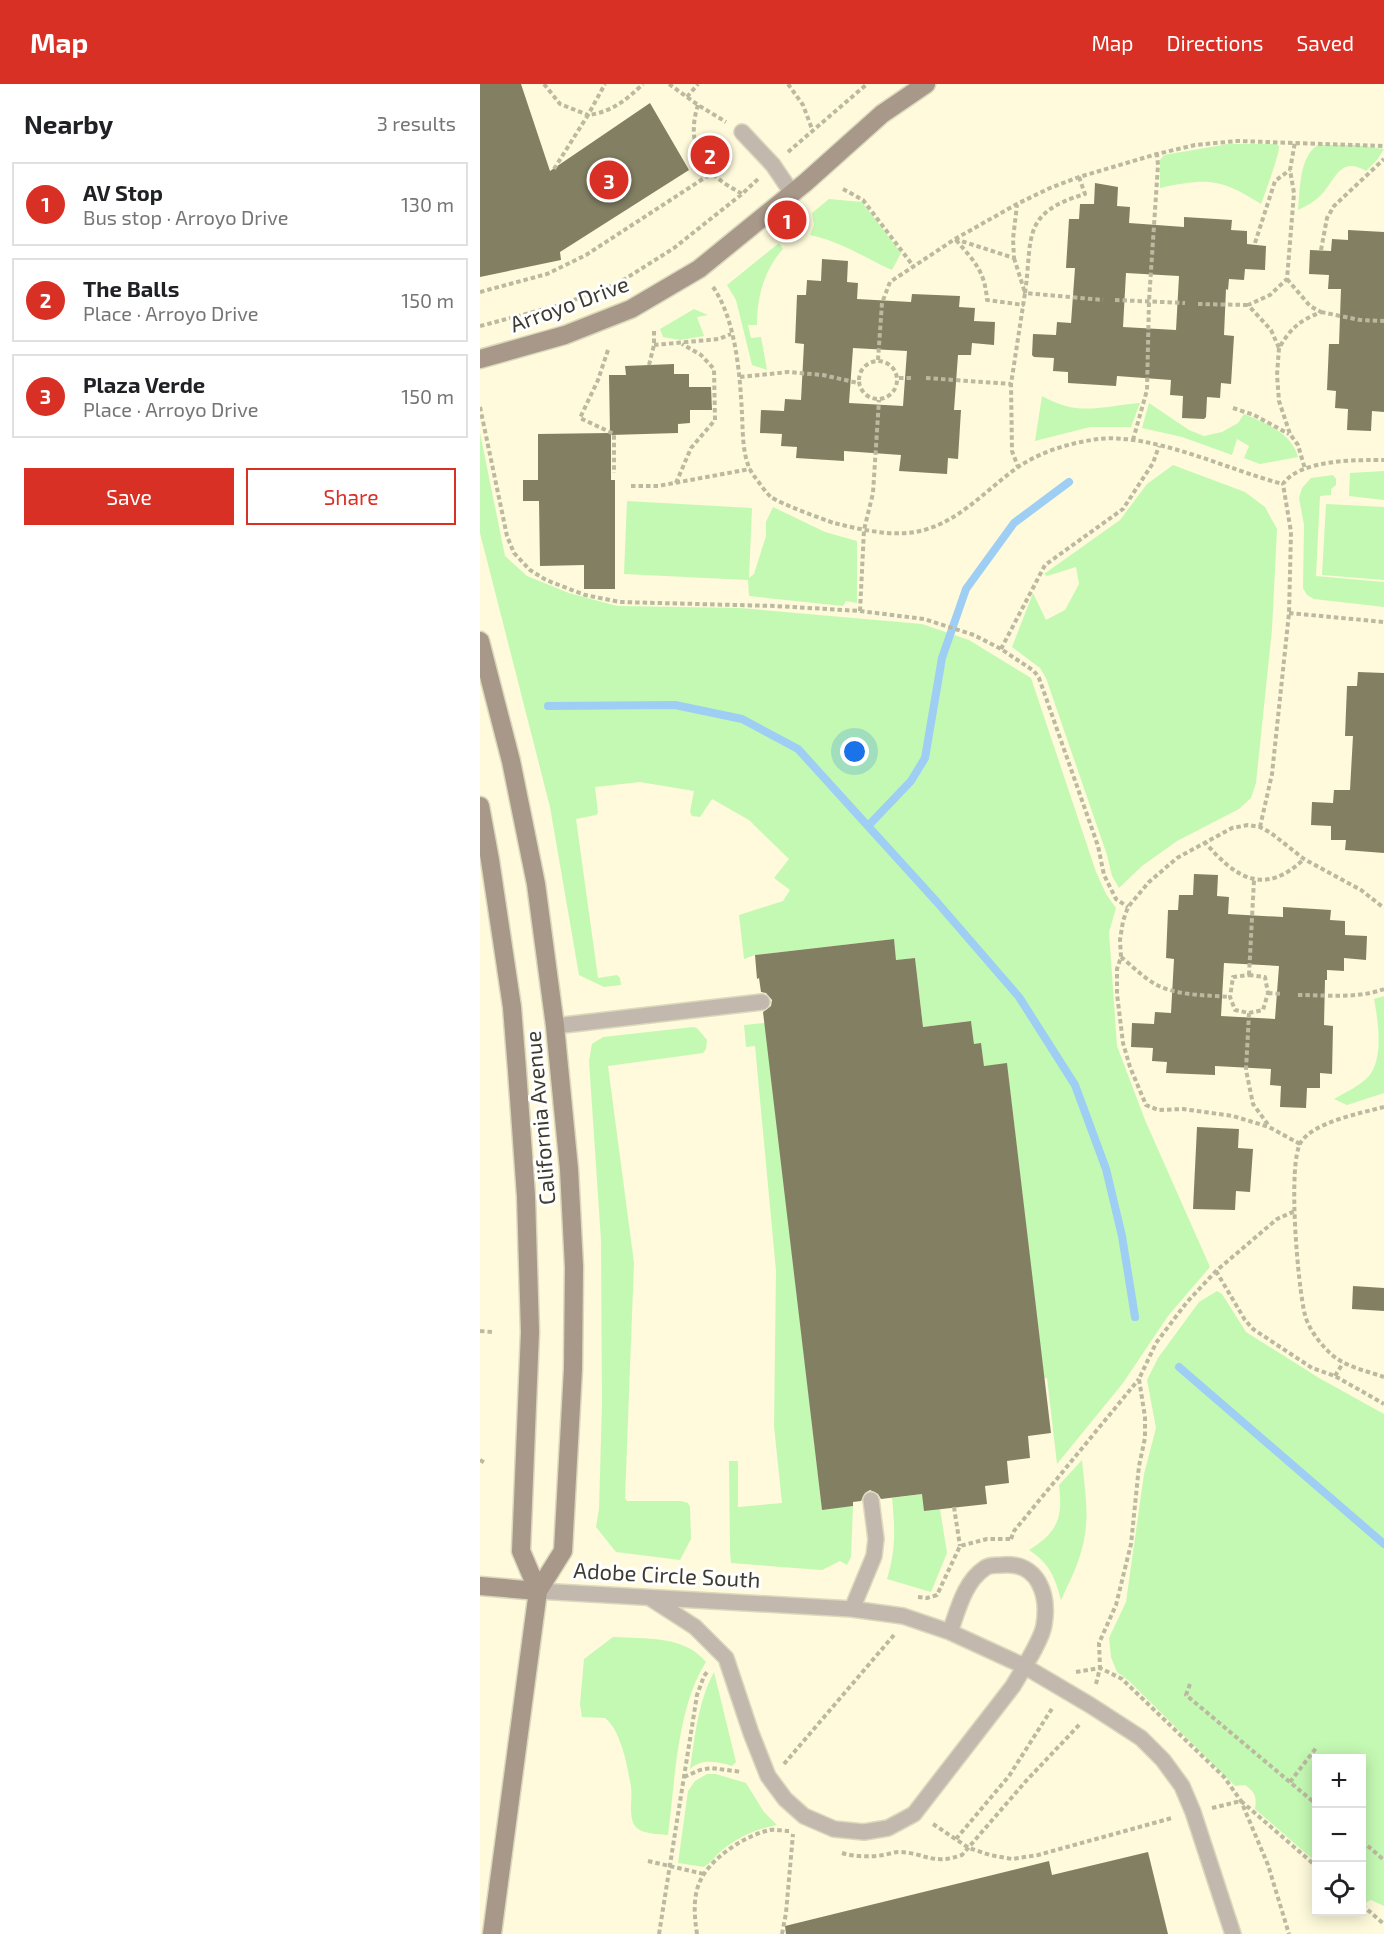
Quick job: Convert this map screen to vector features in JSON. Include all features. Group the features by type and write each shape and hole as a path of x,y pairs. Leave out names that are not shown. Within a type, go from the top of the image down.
{"main road":[{"name":"Arroyo Drive","path":"480,359 565,334 631,309 699,269 792,193 882,114 926,84"},
{"name":"California Avenue","path":"480,641 511,761 536,884 555,1026 569,1169 574,1267 573,1369 563,1551 538,1591 492,1934"},
{"name":"California Avenue","path":"480,806 512,1007 518,1081 526,1196 530,1332 521,1551 538,1591"},
{"name":"Adobe Circle South","path":"480,1586 538,1591"}],"lane":[{"path":"742,132 772,165 792,193"},
{"path":"555,1026 762,1002"},
{"path":"852,1609 874,1556 876,1539 871,1500"},
{"path":"648,1597 695,1627 726,1658 768,1776 785,1799 804,1816 834,1829 864,1832 888,1828 914,1814 1013,1686 1024,1666 1044,1628 1046,1600 1040,1582 1026,1570 1008,1564 987,1566 973,1579 963,1595 950,1632 1024,1666 1090,1705 1141,1738 1163,1760 1182,1786 1193,1812 1233,1934"},
{"name":"Adobe Circle South","path":"538,1591 852,1609 903,1616 950,1632"}],"path":[{"path":"544,84 560,104 588,115 603,113 627,99 643,84"},
{"path":"554,170 605,84"},
{"path":"669,84 742,132"},
{"path":"687,97 698,84"},
{"path":"788,84 803,105 812,129"},
{"path":"480,326 560,305 617,284 674,248 742,195 812,129 867,84"},
{"path":"698,105 693,121 693,134 701,157 712,173 742,195"},
{"path":"802,139 809,147"},
{"path":"878,360 882,303 890,282 1017,204 1079,177 1195,145 1238,141 1384,146"},
{"path":"1198,304 1248,305 1270,294 1287,279 1294,193 1290,170 1294,142"},
{"path":"1133,440 1147,390 1149,301 1158,165 1156,154"},
{"path":"1321,250 1327,218 1334,206 1384,159"},
{"path":"1255,243 1275,181 1290,170"},
{"path":"480,292 547,274 586,255 712,173"},
{"path":"1018,467 1012,451 1011,384 1024,305 1028,246 1032,231 1042,215 1063,200 1085,194 1079,177"},
{"path":"843,189 863,200 914,267"},
{"path":"1017,204 1013,239 1014,258 1025,293"},
{"path":"955,240 1014,258"},
{"path":"955,240 980,269 986,284 987,300 1024,305"},
{"path":"699,269 722,302 731,334 740,377 744,448 750,469 771,497 824,520 864,530 893,533 923,530 952,519 1018,467 1039,455 1067,444 1101,439 1133,440 1159,446 1283,484"},
{"path":"1287,279 1311,306 1321,312 1360,320 1384,321"},
{"path":"1025,293 1103,300"},
{"path":"1115,300 1185,303"},
{"path":"1248,305 1270,330 1279,348"},
{"path":"1305,469 1298,445 1290,434 1279,401 1277,375 1279,348 1290,330 1307,317 1321,312"},
{"path":"649,365 654,345 654,328"},
{"path":"654,345 719,339 731,334"},
{"path":"676,483 691,448 715,420 714,369 701,355 682,344"},
{"path":"608,350 598,380 580,418 614,434 614,473"},
{"path":"740,377 788,372 823,375 858,383 865,395 879,400 893,394 899,378 892,365 878,360 863,367 858,383"},
{"path":"899,378 913,378"},
{"path":"927,378 1011,384"},
{"path":"860,611 864,530 873,493 879,400"},
{"path":"480,407 507,536 514,553 530,570 546,580 585,595 620,602 775,606 860,611 924,619 974,635 1001,649 1034,671 1039,678 1098,846 1104,875 1116,899 1128,907"},
{"path":"1233,408 1254,415 1290,434"},
{"path":"1001,649 1046,565 1123,509 1153,463 1159,446"},
{"path":"1260,827 1272,774 1289,613 1291,532 1283,484 1288,477 1305,469 1344,459 1384,459"},
{"path":"632,486 658,486 750,469"},
{"path":"1289,613 1384,622"},
{"path":"1300,1144 1269,1127 1233,1116 1183,1109 1158,1110 1146,1105 1123,1043 1117,994 1117,969 1121,957 1120,940 1123,921 1128,907 1149,882 1170,864 1204,841 1232,828 1248,825 1260,827 1271,833 1304,859 1361,890 1384,908"},
{"path":"1204,841 1218,858 1244,876 1254,880 1268,880 1294,869 1304,859"},
{"path":"1248,975 1254,880"},
{"path":"1121,957 1154,984 1167,989 1188,994 1230,997"},
{"path":"1248,975 1265,977 1268,993 1263,1010 1248,1013 1235,1010 1230,997 1233,977 1248,975"},
{"path":"1298,995 1340,996 1384,989"},
{"path":"1268,993 1284,994"},
{"path":"1248,1013 1246,1070 1253,1104 1269,1127"},
{"path":"1384,1107 1319,1128 1306,1136 1295,1157 1294,1173 1294,1210 1302,1302 1306,1318 1328,1352 1343,1363 1384,1377"},
{"path":"1008,1564 1014,1531 1139,1379 1156,1343 1187,1302 1216,1270 1277,1219 1294,1210"},
{"path":"1216,1270 1245,1320 1253,1329 1312,1368 1335,1376 1384,1404"},
{"path":"480,1331 492,1332"},
{"path":"1335,1376 1343,1363"},
{"path":"905,1844 897,1851 929,1859 950,1859 962,1855 1026,1781 1081,1723 1090,1705 1100,1668 1100,1643 1116,1605 1131,1544 1139,1466 1145,1438 1145,1417 1139,1379"},
{"path":"480,1460 485,1463"},
{"path":"954,1507 960,1546"},
{"path":"768,1776 783,1766 832,1710 898,1630 903,1616"},
{"path":"659,1934 697,1695 704,1676 714,1665"},
{"path":"956,1839 1009,1776 1056,1701 1067,1676 1081,1670 1100,1668 1122,1679 1224,1777 1241,1801 1268,1865 1289,1934"},
{"path":"1190,1684 1186,1695 1312,1800"},
{"path":"1290,1782 1316,1748"},
{"path":"683,1777 711,1768 742,1772"},
{"path":"1219,1806 1241,1801"},
{"path":"1241,1801 1312,1862"},
{"path":"928,1825 934,1824 969,1848 1012,1859 1179,1816"},
{"path":"697,1934 694,1907 704,1874 730,1849 752,1836 772,1830 793,1832 782,1934"},
{"path":"1366,1844 1384,1860"},
{"path":"648,1861 704,1874"},
{"path":"1366,1908 1384,1924"}],"green space":[{"path":"1228,144 1276,144 1279,146 1275,165 1261,204 1235,189 1213,182 1160,188 1160,160 1164,155"},
{"path":"1318,145 1357,145 1384,149 1366,171 1350,166 1344,168 1319,197 1298,210 1304,165 1307,157"},
{"path":"829,199 862,202 901,253 892,270 842,246 810,235 814,225 812,213"},
{"path":"779,243 783,249 766,275 758,304 757,325 748,325 751,338 761,337 767,370 752,365 736,300 727,285"},
{"path":"694,309 708,315 697,317 704,336 680,340 663,337 660,329"},
{"path":"1042,396 1079,408 1102,408 1140,403 1131,427 1090,427 1035,441"},
{"path":"1149,403 1189,430 1204,436 1222,432 1238,423 1244,414 1283,435 1295,448 1298,457 1260,464 1244,458 1249,446 1237,439 1232,455 1182,437 1142,428"},
{"path":"480,433 505,556 527,576 569,593 617,606 740,608 922,624 969,640 1031,678 1096,872 1106,894 1116,908 1109,932 1117,1046 1145,1120 1210,1267 1168,1316 1123,1383 1057,1464 1047,1378 1044,1378 1007,1064 984,1066 981,1044 974,1044 971,1021 923,1027 915,958 896,960 893,939 755,955 744,959 739,915 783,901 790,890 774,878 789,859 749,820 712,799 700,817 692,816 690,812 694,791 640,782 595,787 598,813 576,819 598,978 617,975 621,985 604,987 579,975 550,807 480,533"},
{"path":"1173,465 1245,492 1265,507 1277,529 1272,629 1256,783 1251,798 1239,809 1177,841 1142,866 1119,888 1112,876 1107,855 1046,678 1040,668 1012,647 1033,593 1046,620 1065,610 1079,584 1076,567 1047,576 1044,574 1120,520 1147,484"},
{"path":"1384,471 1384,500 1349,496 1350,473"},
{"path":"1333,475 1336,485 1331,489 1331,495 1320,496 1316,576 1384,582 1384,607 1314,599 1307,595 1303,588 1304,525 1299,498 1302,488 1311,478"},
{"path":"627,501 752,508 749,578 754,574 766,536 766,522 773,507 825,532 857,541 857,603 846,601 843,606 749,596 748,580 624,574"},
{"path":"1326,504 1384,507 1384,580 1322,575"},
{"path":"1384,996 1384,1093 1347,1105 1334,1099 1361,1083 1374,1068 1379,1039 1374,999"},
{"path":"765,1023 822,1509 853,1506 851,1557 847,1565 840,1561 822,1570 731,1563 729,1461 738,1461 738,1507 782,1503 774,1426 776,1271 755,1046 746,1047 744,1025"},
{"path":"697,1028 707,1040 703,1053 608,1066 634,1263 625,1498 627,1501 688,1503 691,1539 680,1560 616,1552 596,1527 599,1509 602,1404 601,1240 589,1061 592,1044 603,1037"},
{"path":"1217,1291 1222,1294 1246,1332 1319,1378 1384,1414 1384,1906 1371,1900 1366,1902 1366,1754 1312,1754 1312,1859 1255,1809 1255,1798 1251,1790 1245,1785 1235,1786 1129,1681 1117,1672 1111,1657 1109,1638 1126,1602 1144,1474 1156,1428 1147,1380 1158,1358 1199,1302"},
{"path":"1082,1460 1086,1506 1084,1543 1061,1600 1050,1571 1042,1560 1029,1550 1052,1530 1059,1515 1059,1485"},
{"path":"922,1494 940,1509 947,1553 931,1592 887,1579 894,1539 892,1498"},
{"path":"613,1637 663,1640 675,1643 697,1653 706,1662 696,1680 683,1722 675,1768 668,1835 643,1831 634,1824 631,1814 628,1770 615,1731 605,1718 582,1717 580,1704 584,1659"},
{"path":"714,1672 736,1762 732,1766 705,1762 690,1769 701,1707"},
{"path":"707,1774 716,1774 746,1783 764,1812 777,1825 755,1831 727,1846 704,1867 678,1863 688,1791 695,1781"}],"building":[{"path":"480,84 521,84 550,171 650,103 689,170 560,252 561,260 480,277"},
{"path":"1095,183 1118,187 1117,206 1130,207 1129,223 1184,227 1184,217 1232,220 1231,230 1247,231 1247,244 1266,246 1265,270 1245,269 1244,280 1229,279 1228,290 1226,289 1224,335 1234,336 1231,384 1221,383 1220,398 1207,397 1204,419 1182,418 1183,396 1170,395 1171,380 1117,376 1116,386 1068,383 1068,372 1053,371 1054,358 1032,355 1033,334 1056,335 1057,322 1071,323 1075,268 1066,268 1069,219 1079,219 1080,204 1094,204","holes":["1126,273 1179,276 1176,330 1123,327"]},
{"path":"1348,230 1384,232 1384,412 1372,411 1371,431 1347,430 1348,409 1335,408 1336,391 1327,390 1329,344 1339,344 1341,289 1328,289 1329,275 1309,274 1310,250 1331,251 1332,239 1348,240"},
{"path":"822,259 848,261 847,282 858,283 857,299 911,302 912,294 960,296 959,307 975,308 974,321 995,322 994,345 972,343 971,355 958,355 954,410 961,410 958,459 948,458 947,474 899,471 901,455 844,451 844,461 796,458 797,447 781,446 782,434 760,433 761,410 784,411 785,399 801,400 804,344 795,343 797,295 806,295 807,280 821,281","holes":["853,348 907,351 903,406 849,403"]},
{"path":"674,364 674,374 689,374 689,387 711,387 712,410 690,410 690,423 678,424 678,433 611,435 611,480 615,480 615,589 584,589 584,565 540,566 539,501 523,501 523,480 538,480 538,434 610,433 609,375 626,375 625,366"},
{"path":"1358,672 1384,673 1384,853 1345,850 1346,840 1331,840 1331,826 1311,825 1312,802 1333,803 1334,790 1350,790 1353,736 1345,736 1347,686 1357,686"},
{"path":"1194,874 1218,875 1217,896 1229,897 1228,914 1283,917 1283,907 1331,910 1330,920 1345,921 1345,935 1367,936 1366,960 1344,958 1344,971 1327,970 1324,1025 1333,1026 1332,1074 1320,1073 1320,1088 1307,1088 1306,1108 1280,1107 1281,1086 1270,1085 1271,1069 1215,1066 1215,1075 1166,1073 1167,1062 1152,1061 1153,1048 1131,1047 1132,1023 1154,1024 1155,1012 1171,1013 1174,959 1166,958 1168,910 1178,910 1179,895 1193,895","holes":["1224,963 1279,966 1275,1019 1221,1016"]},
{"path":"894,939 896,960 915,958 923,1027 971,1021 974,1044 981,1043 984,1066 1007,1063 1051,1433 1028,1436 1030,1458 1007,1461 1009,1483 985,1486 987,1504 924,1511 922,1494 881,1499 878,1494 870,1490 865,1493 861,1501 853,1502 853,1506 822,1510 763,1012 771,1006 772,1000 766,993 761,992 759,978 757,979 755,955"},
{"path":"1197,1127 1239,1129 1238,1148 1253,1149 1250,1192 1236,1191 1235,1210 1193,1209"},
{"path":"1353,1286 1384,1288 1384,1311 1352,1309"},
{"path":"1148,1852 1168,1934 786,1934 785,1926 1049,1861 1052,1875"}],"waterway":[{"path":"868,826 911,781 925,758 942,658 966,589 1014,523 1069,482"},
{"path":"548,706 675,705 742,719 798,749 936,901 1019,997 1075,1085 1106,1169 1122,1236 1135,1317"},
{"path":"1179,1367 1384,1544"}],"place":[{"name":"The Balls","path":"710,155"},
{"name":"Plaza Verde","path":"609,180"},
{"name":"AV Stop","path":"787,220"}]}
